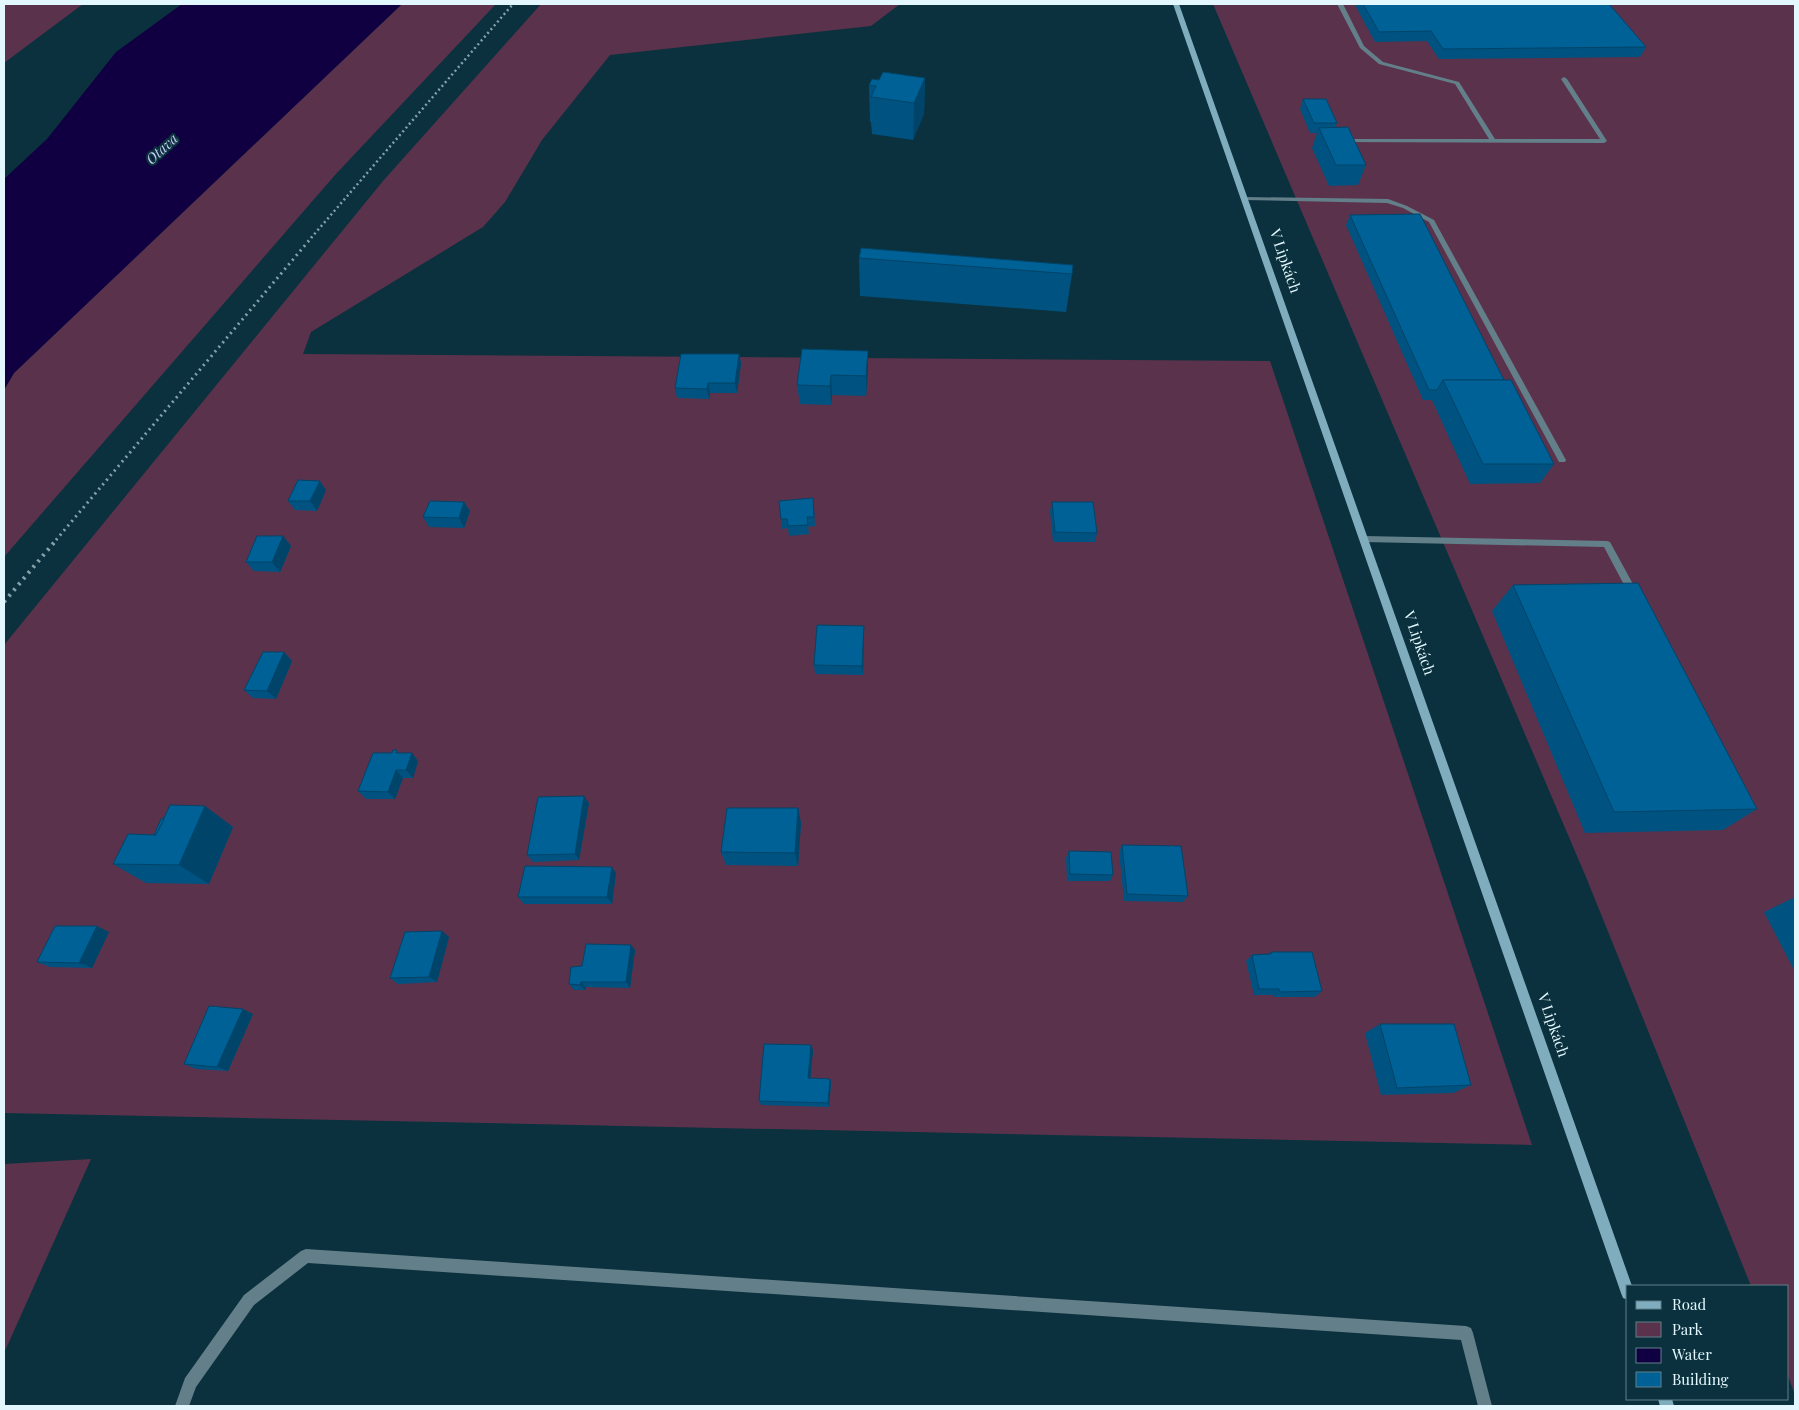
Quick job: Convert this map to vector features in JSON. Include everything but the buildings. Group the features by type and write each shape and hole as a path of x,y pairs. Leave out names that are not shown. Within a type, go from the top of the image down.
{"street":[{"name":"V Lipkách","path":"1176,4 1626,1287"}],"lane":[{"path":"1340,4 1362,47 1381,63 1457,83 1493,141"},
{"path":"1337,141 1604,140 1564,79"},
{"path":"1245,200 1388,201 1405,207 1432,221 1562,460"},
{"path":"1364,538 1607,544 1639,605"},
{"path":"182,1406 190,1383 249,1300 306,1256 1466,1333 1485,1406"}],"green space":[{"path":"4,4 83,4 4,63"},
{"path":"402,4 496,4 335,175 4,557 4,390 14,373"},
{"path":"541,4 900,4 871,26 610,55 542,140 505,202 483,227 311,332 303,354 1270,361 1532,1145 4,1113 4,645 383,181"},
{"path":"1213,4 1795,4 1795,1395 1789,1379 1789,1285 1751,1285 1586,877"},
{"path":"91,1159 4,1353 4,1164"}],"water":[{"name":"Otava","path":"182,4 402,4 14,373 4,390 4,179 47,139 116,52"}],"railway":[{"path":"311,238 513,4"},
{"path":"56,540 312,237"},
{"path":"4,602 57,539"}]}
